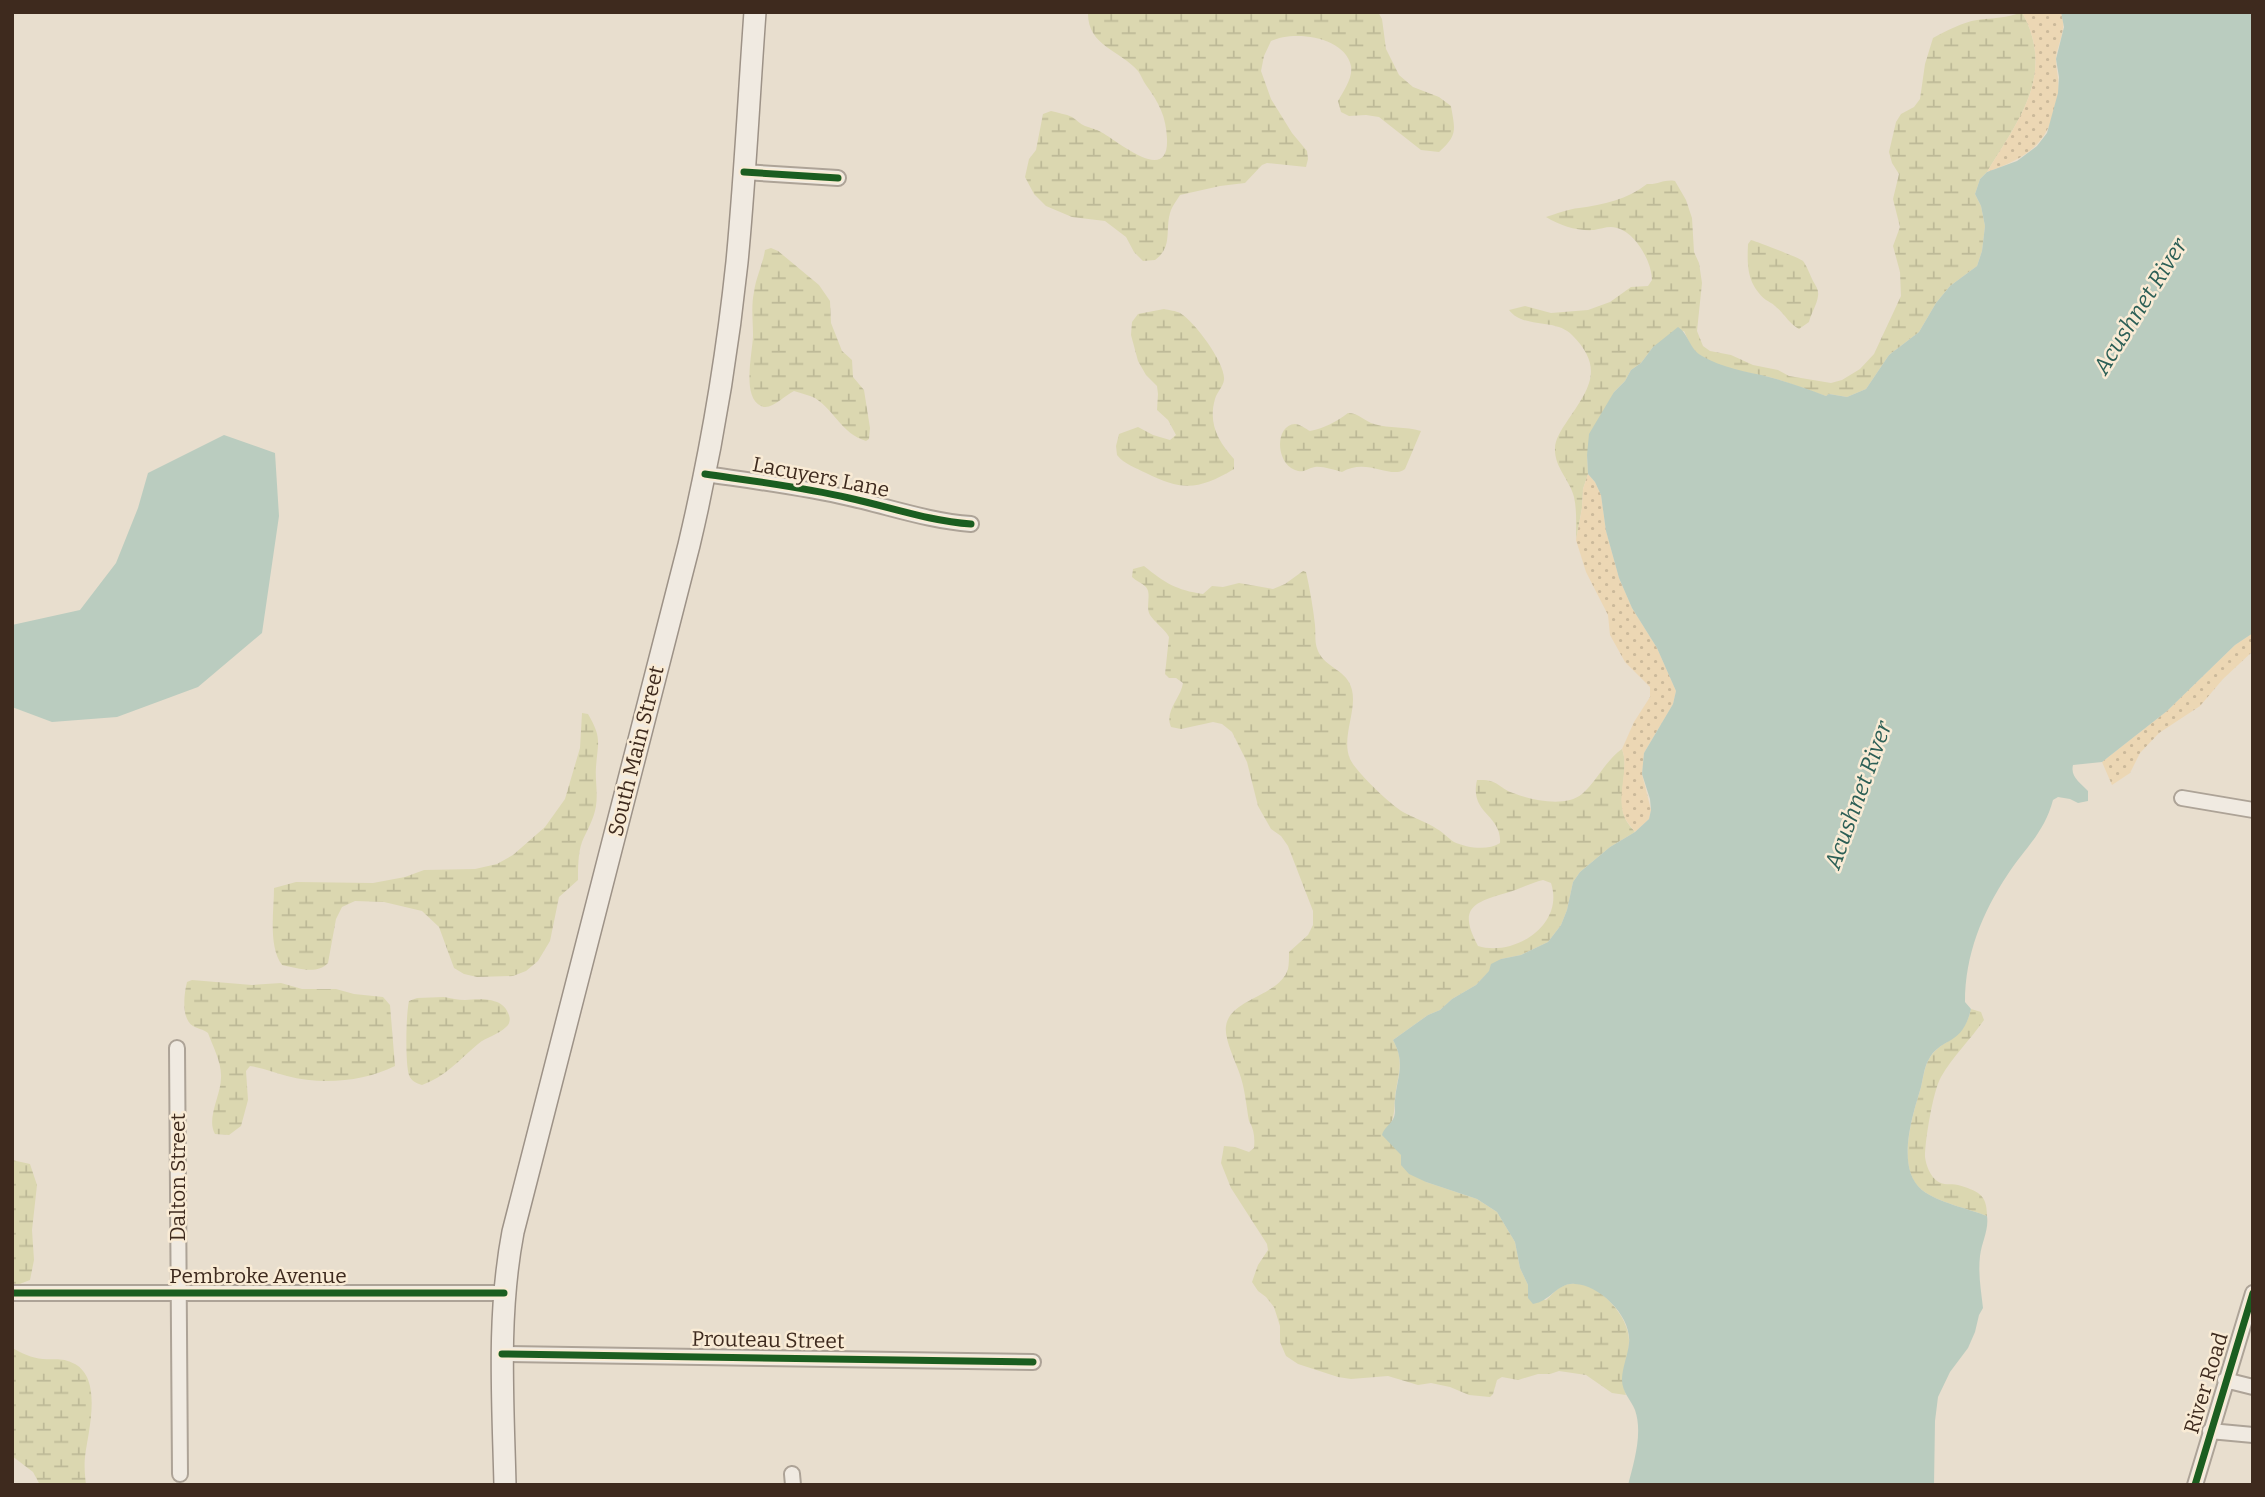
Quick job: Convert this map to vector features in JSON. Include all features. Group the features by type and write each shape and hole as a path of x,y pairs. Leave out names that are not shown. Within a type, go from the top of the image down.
{"main road":[{"name":"South Main Street","path":"505,1485 502,1354 504,1293 513,1232 705,474 720,394 738,254 755,12"}],"street":[{"path":"744,172 838,178"},
{"name":"Lacuyers Lane","path":"705,474 801,488 939,521 971,524"},
{"path":"2182,798 2253,810"},
{"name":"Dalton Street","path":"177,1048 180,1474"},
{"name":"Pembroke Avenue","path":"12,1293 504,1293"},
{"name":"River Road","path":"2195,1485 2253,1293"},
{"name":"Prouteau Street","path":"502,1354 1033,1362"},
{"path":"2225,1380 2253,1387"},
{"path":"2210,1431 2253,1436"}],"green space":[{"path":"1088,12 1378,12 1382,19 1386,49 1399,75 1413,87 1439,97 1451,106 1454,132 1439,152 1421,150 1379,117 1349,116 1341,112 1338,101 1348,84 1351,66 1347,56 1339,48 1329,42 1304,36 1271,41 1261,71 1271,99 1307,151 1306,167 1267,163 1245,183 1180,195 1169,217 1165,249 1155,260 1143,261 1134,252 1126,237 1105,221 1072,217 1046,206 1034,194 1025,177 1029,159 1036,150 1043,114 1051,111 1072,117 1130,151 1151,160 1160,159 1165,153 1166,131 1158,104 1138,71 1093,33"},
{"path":"2022,12 2032,35 2034,76 2021,114 1987,172 1980,179 1975,194 1981,206 1985,226 1977,266 1950,286 1936,303 1919,332 1889,355 1866,389 1847,397 1829,394 1826,396 1776,379 1714,363 1695,352 1684,331 1653,347 1614,392 1587,455 1588,474 1583,489 1576,540 1574,497 1557,461 1555,448 1560,432 1587,390 1591,369 1588,358 1582,347 1565,330 1522,320 1509,310 1525,306 1551,313 1588,310 1610,302 1631,287 1648,286 1652,280 1649,264 1640,246 1619,228 1575,229 1546,217 1615,200 1632,194 1647,184 1675,181 1692,218 1694,252 1702,283 1697,331 1703,346 1710,351 1731,355 1789,376 1831,383 1842,380 1860,369 1874,354 1901,296 1900,272 1893,246 1900,227 1893,199 1899,174 1889,152 1896,122 1901,114 1914,107 1920,99 1925,64 1933,38 1966,23"},
{"path":"1751,240 1800,259 1806,265 1818,296 1809,322 1799,329 1755,288 1748,267 1748,244"},
{"path":"771,248 819,285 830,301 831,323 842,351 852,360 853,377 864,390 870,428 869,439 866,441 844,428 815,398 794,391 773,405 765,407 755,401 751,393 753,297 765,250"},
{"path":"1164,309 1180,313 1193,325 1215,354 1223,373 1224,380 1215,399 1213,416 1219,438 1234,459 1234,469 1211,481 1190,486 1159,479 1130,466 1117,455 1119,434 1138,427 1170,440 1176,435 1168,420 1157,410 1157,386 1146,375 1138,361 1131,335 1132,322 1138,314"},
{"path":"1348,413 1380,426 1421,431 1405,469 1393,472 1360,467 1342,472 1318,467 1301,471 1288,466 1280,444 1288,426 1297,424 1310,431 1330,424"},
{"path":"1144,566 1171,585 1203,594 1212,586 1223,587 1239,583 1273,589 1303,571 1306,572 1318,651 1321,657 1346,678 1352,690 1353,707 1347,742 1350,759 1366,780 1398,808 1459,844 1484,848 1500,843 1496,826 1478,800 1477,780 1494,782 1508,791 1529,798 1567,801 1582,794 1622,749 1625,766 1623,810 1626,820 1635,832 1610,847 1580,872 1573,882 1561,925 1548,942 1521,955 1501,959 1476,985 1393,1040 1399,1055 1400,1068 1394,1115 1390,1125 1401,1155 1426,1182 1477,1199 1497,1212 1515,1242 1520,1268 1528,1285 1528,1298 1546,1300 1561,1287 1574,1283 1596,1290 1616,1308 1628,1331 1629,1341 1623,1374 1626,1395 1612,1393 1586,1375 1559,1371 1518,1380 1502,1377 1497,1380 1490,1397 1469,1395 1450,1387 1431,1383 1418,1385 1388,1376 1351,1379 1338,1377 1298,1364 1286,1356 1280,1342 1280,1326 1274,1307 1252,1282 1258,1265 1268,1250 1267,1244 1231,1188 1221,1163 1224,1146 1249,1152 1254,1148 1254,1134 1243,1084 1228,1043 1226,1026 1236,1009 1275,986 1283,978 1288,969 1289,952 1308,935 1313,925 1313,911 1288,846 1281,836 1271,829 1258,806 1247,762 1232,732 1222,724 1213,722 1181,729 1171,727 1171,710 1183,683 1165,674 1169,637 1150,615 1148,590 1132,577 1133,569","holes":["1538,881 1551,883 1551,912 1544,924 1533,934 1507,947 1478,946 1469,924 1471,910 1476,905"]},
{"path":"582,713 588,714 597,734 596,806 581,846 578,880 559,897 550,941 538,961 526,971 513,976 477,977 464,974 454,968 439,927 422,911 384,902 355,901 342,907 336,919 328,963 313,970 282,965 273,938 274,888 296,882 373,883 424,870 475,869 497,864 513,855 545,827 565,799 580,748"},
{"path":"192,980 252,985 281,983 302,989 336,989 383,997 390,1005 395,1066 356,1079 328,1081 300,1079 250,1066 246,1071 248,1100 241,1126 229,1135 215,1134 212,1121 221,1072 208,1033 193,1026 187,1018 185,993 187,982"},
{"path":"444,997 483,999 501,1004 510,1017 509,1023 503,1030 478,1044 445,1073 422,1085 411,1079 408,1069 406,1038 409,1001"},
{"path":"1971,1009 1981,1012 1984,1020 1941,1077 1930,1116 1925,1157 1932,1176 1937,1181 1958,1185 1980,1194 1987,1208 1987,1216 1928,1194 1914,1181 1909,1169 1908,1141 1927,1064 1938,1048 1962,1029"},
{"path":"12,1160 30,1164 37,1185 32,1230 34,1260 30,1280 17,1285 12,1285"},
{"path":"12,1348 34,1358 66,1360 84,1372 89,1382 92,1407 85,1460 86,1485 40,1485 33,1472 12,1456"}],"sand":[{"path":"2022,12 2061,12 2063,26 2056,56 2058,89 2055,110 2050,124 2036,145 2016,160 1987,172 2021,114 2034,76 2032,35"},
{"path":"1588,474 1601,495 1606,531 1619,578 1632,608 1657,648 1676,691 1673,704 1644,753 1642,774 1651,810 1649,819 1635,832 1622,810 1622,749 1634,722 1650,697 1650,687 1625,662 1610,635 1608,615 1586,572 1576,540 1583,489"},
{"path":"2253,633 2253,651 2223,679 2200,706 2159,733 2140,753 2130,773 2112,785 2102,762 2167,711 2235,645"}],"water":[{"name":"Acushnet River","path":"2061,12 2253,12 2253,633 2235,645 2167,711 2102,762 2073,765 2075,776 2088,791 2088,801 2078,803 2058,797 2053,800 2040,831 2015,864 1983,919 1968,968 1965,1002 1971,1009 1967,1021 1957,1036 1933,1053 1927,1064 1908,1140 1909,1168 1914,1180 1928,1194 1987,1216 1979,1263 1983,1308 1968,1348 1950,1372 1938,1397 1934,1485 1628,1485 1637,1447 1638,1428 1635,1410 1622,1384 1629,1333 1620,1313 1604,1296 1575,1284 1564,1286 1533,1304 1528,1298 1528,1285 1520,1268 1515,1242 1497,1212 1477,1199 1409,1174 1401,1165 1401,1155 1382,1135 1395,1113 1400,1070 1399,1056 1393,1040 1476,985 1489,971 1491,964 1521,955 1548,942 1561,925 1573,882 1580,872 1649,819 1650,799 1642,774 1644,753 1673,704 1676,691 1657,648 1632,608 1619,578 1606,531 1601,495 1588,474 1589,434 1614,392 1653,347 1678,327 1698,353 1726,366 1826,396 1829,394 1847,397 1866,389 1889,355 1919,332 1936,303 1950,286 1977,266 1985,226 1981,206 1975,194 1980,179 1987,172 2017,161 2037,146 2047,133 2058,93 2056,59 2064,27"},
{"path":"224,435 275,453 279,516 262,633 198,687 117,717 52,722 12,707 12,625 80,610 116,563 138,508 148,473"}],"cycle path":[{"path":"744,172 838,178"},
{"path":"705,474 777,484 925,517 971,524"},
{"path":"12,1293 504,1293"},
{"path":"2195,1485 2253,1293"},
{"path":"502,1354 1033,1362"}]}
